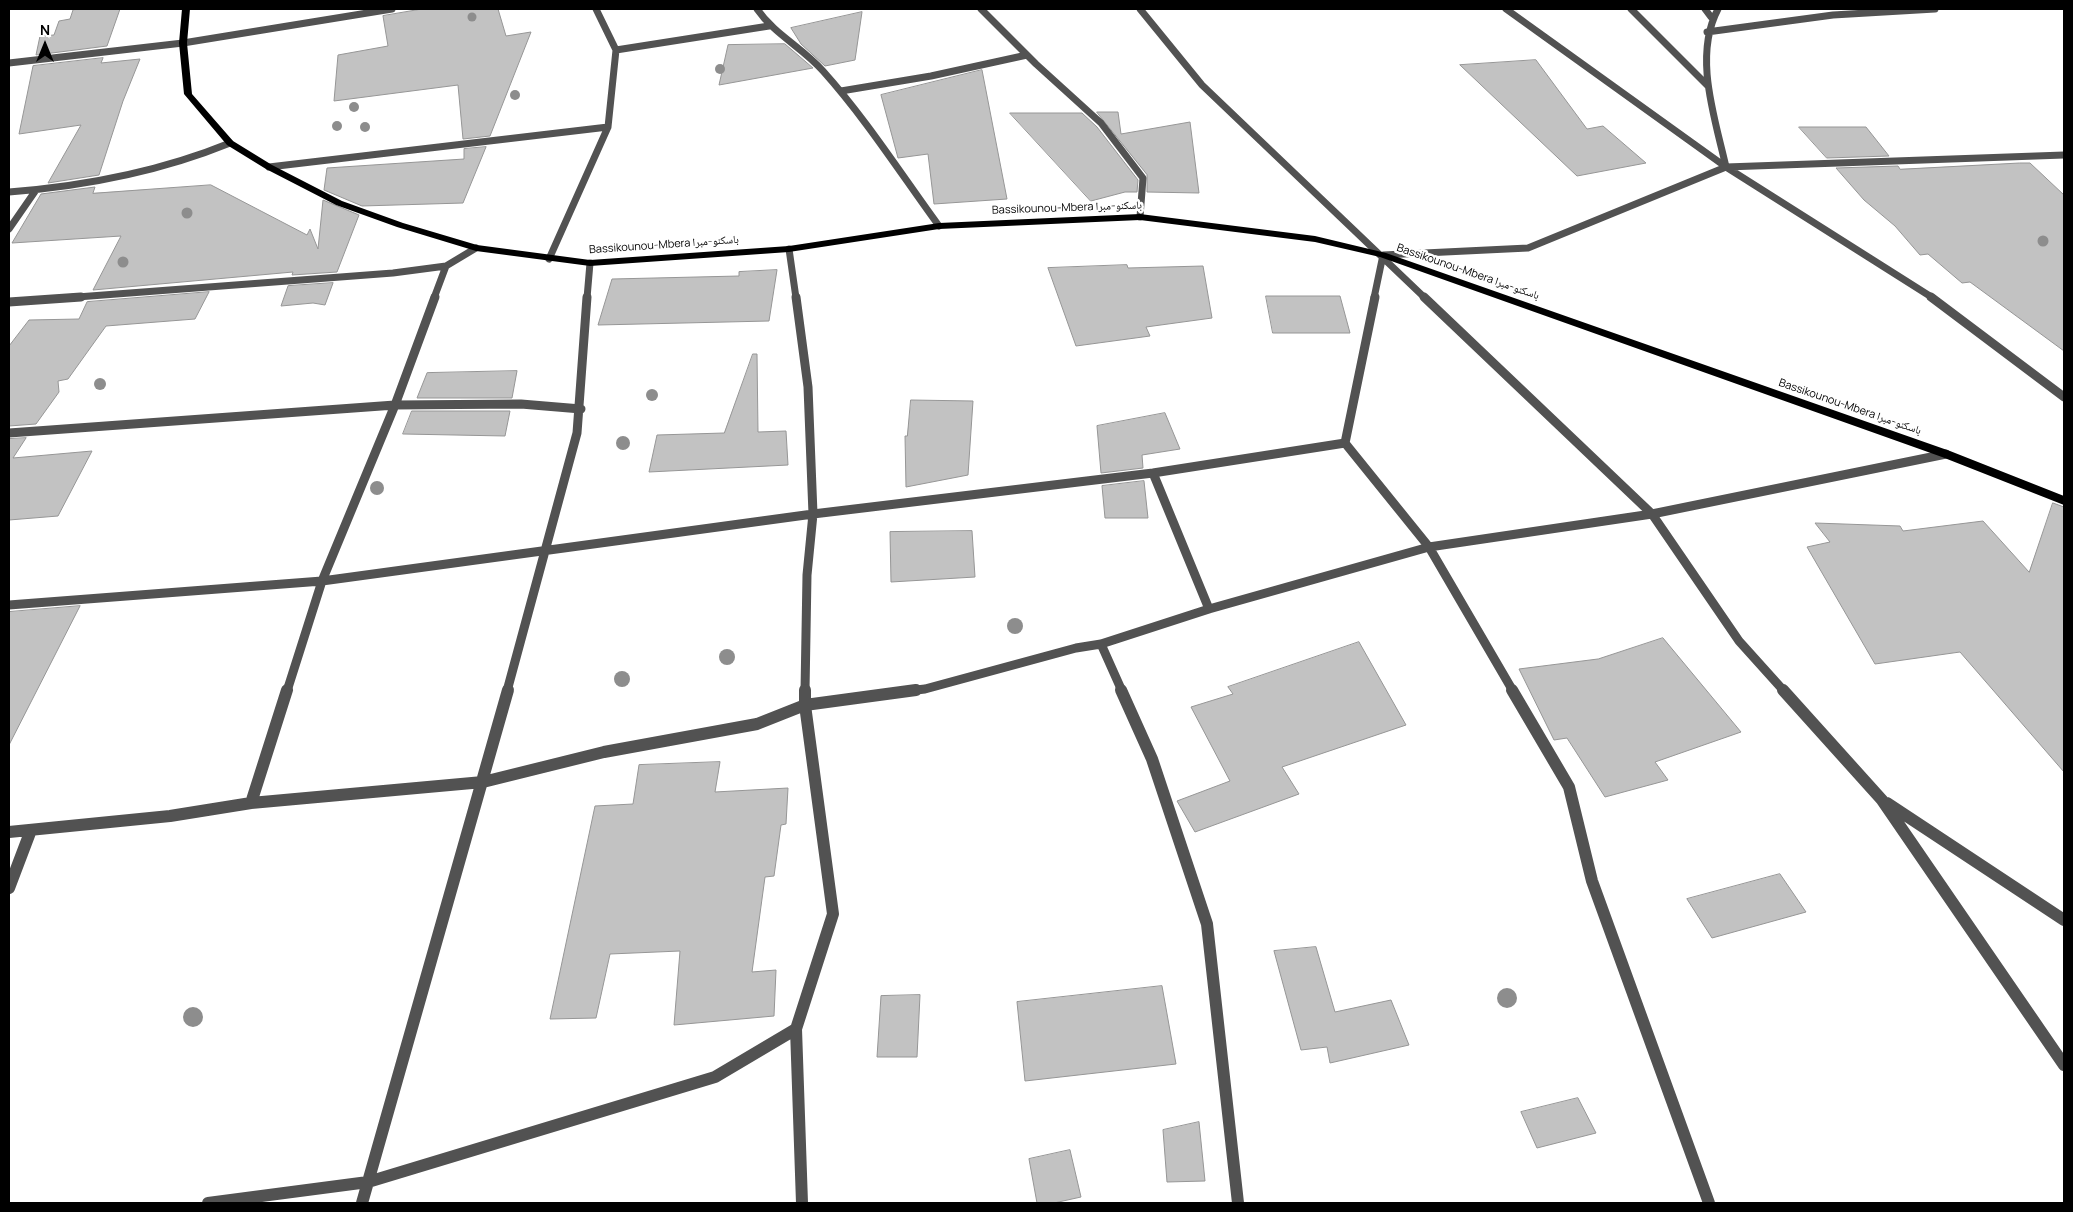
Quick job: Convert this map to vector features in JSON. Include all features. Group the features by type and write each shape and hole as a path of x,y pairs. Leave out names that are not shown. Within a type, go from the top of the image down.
{"main road":[{"name":"Bassikounou-Mbera باسكنو-مبرا","path":"186,9 183,43 188,94 230,143 270,167 339,203 476,248 590,263 789,249 939,226 1140,217 1315,239 1383,255 1946,454 2064,501"}],"street":[{"path":"9,63 183,43 392,9"},
{"path":"550,259 608,128 616,50 596,9"},
{"path":"757,9 769,26 812,58 840,91 939,226"},
{"path":"981,9 1101,123 1143,178 1140,217"},
{"path":"1140,9 1202,85 1383,255 1652,514 1739,642 1882,800 2064,1064"},
{"path":"1506,9 1726,167 1920,288 2064,397"},
{"path":"1631,9 1708,86"},
{"path":"1705,9 1711,17"},
{"path":"1718,9 1711,17 1707,32 1708,86 1726,167"},
{"path":"1707,32 1833,15 1935,9"},
{"path":"616,50 769,26"},
{"path":"840,91 931,76 1027,54"},
{"path":"270,167 608,128"},
{"path":"9,192 36,190 116,178 161,169 197,158 230,143"},
{"path":"1383,255 1528,248 1726,167 2064,155"},
{"path":"9,228 36,190"},
{"path":"9,302 392,274 446,266 476,248"},
{"path":"789,249 808,387 813,514 807,575 805,705 833,914 796,1029 802,1203"},
{"path":"1383,255 1346,443 1429,547 1569,787 1592,881 1708,1203"},
{"path":"362,1203 483,782 577,433 581,409 590,263"},
{"path":"250,803 322,581 395,405 446,266"},
{"path":"9,433 395,405 521,404 581,409"},
{"path":"9,605 322,581 813,514 1153,473 1346,443"},
{"path":"9,832 170,816 250,803 483,782 604,752 757,724 805,705 926,689 1076,648 1101,644 1209,609 1429,547 1652,514 1946,454"},
{"path":"1153,473 1209,609"},
{"path":"1101,644 1152,759 1207,924 1238,1203"},
{"path":"1882,800 2064,920"},
{"path":"9,888 31,830"},
{"path":"208,1203 368,1182 715,1077 796,1029"}],"building":[{"path":"120,9 107,46 36,55 40,36 54,35 59,21 70,19 73,10"},
{"path":"422,9 498,9 506,36 531,32 490,136 463,139 458,85 334,101 338,55 388,46 383,16"},
{"path":"862,12 855,60 825,66 801,44 791,28"},
{"path":"785,44 813,68 719,85 728,45"},
{"path":"103,58 101,63 140,59 123,101 99,175 48,183 81,125 19,134 33,66"},
{"path":"1536,60 1587,129 1603,126 1646,163 1577,176 1460,65"},
{"path":"982,70 1007,199 934,204 928,154 898,158 881,95"},
{"path":"1097,112 1118,112 1121,134 1190,122 1199,193 1147,192 1147,175"},
{"path":"1010,113 1082,113 1097,127 1138,180 1137,192 1125,192 1091,201"},
{"path":"1799,127 1866,127 1889,156 1827,158"},
{"path":"486,147 463,203 362,206 324,190 327,168 464,159 464,149"},
{"path":"2030,163 2064,195 2064,351 1970,282 1962,283 1928,254 1920,255 1895,226 1864,200 1836,168 1898,166 1900,169"},
{"path":"211,185 307,235 310,229 318,249 323,200 359,215 337,272 292,275 293,272 93,290 121,236 12,243 41,194 95,187 93,193"},
{"path":"1127,265 1128,268 1203,266 1212,318 1146,327 1150,336 1076,346 1048,268"},
{"path":"777,270 769,321 598,325 612,279 739,276 739,272"},
{"path":"333,283 325,305 313,303 281,306 288,286"},
{"path":"209,292 195,319 106,326 68,379 58,381 59,392 36,424 9,426 9,346 29,320 79,319 87,302"},
{"path":"1266,296 1340,296 1350,333 1273,333"},
{"path":"753,354 757,354 758,432 786,431 788,465 649,472 657,435 724,433"},
{"path":"517,371 512,398 417,398 427,373"},
{"path":"911,400 973,401 968,475 906,487 905,436 907,436"},
{"path":"412,411 510,411 505,436 403,434"},
{"path":"1165,413 1180,449 1142,455 1143,468 1101,473 1097,426"},
{"path":"26,438 13,458 92,451 58,516 9,520 9,439"},
{"path":"1144,481 1148,518 1105,518 1102,486"},
{"path":"2053,503 2064,507 2064,772 1960,652 1875,664 1807,547 1830,542 1815,523 1900,526 1903,531 1983,521 2029,572"},
{"path":"972,531 975,577 891,582 890,532"},
{"path":"80,606 9,745 9,612"},
{"path":"1663,638 1741,732 1655,762 1668,780 1605,797 1567,738 1554,740 1519,669 1598,659"},
{"path":"1359,642 1406,725 1282,767 1299,794 1195,832 1177,801 1230,781 1191,707 1233,694 1228,687"},
{"path":"720,762 715,792 788,788 786,824 781,825 774,876 765,877 752,972 776,970 774,1016 674,1025 680,951 610,954 596,1018 550,1019 595,806 633,804 639,765"},
{"path":"1780,874 1806,912 1712,938 1687,899"},
{"path":"1316,947 1335,1012 1391,1000 1409,1045 1330,1063 1327,1047 1301,1050 1274,951"},
{"path":"1162,986 1176,1064 1025,1081 1017,1002"},
{"path":"920,995 917,1057 877,1057 881,996"},
{"path":"1578,1098 1596,1133 1537,1148 1521,1112"},
{"path":"1199,1122 1205,1181 1167,1182 1163,1130"},
{"path":"1070,1150 1081,1197 1054,1203 1037,1203 1029,1159"}]}
